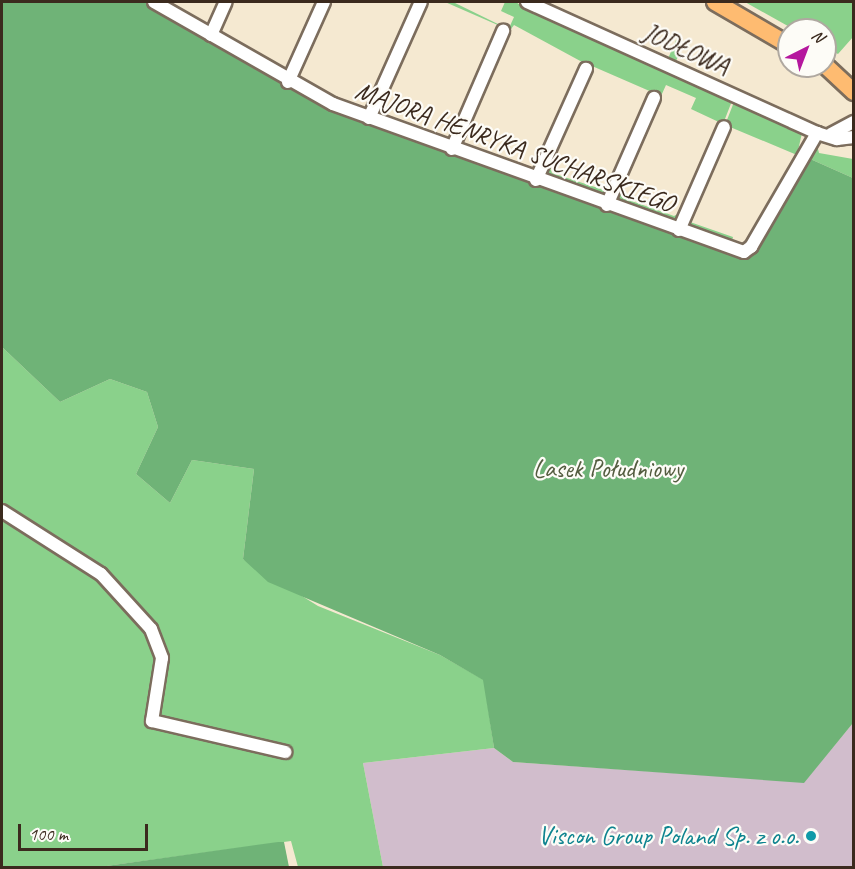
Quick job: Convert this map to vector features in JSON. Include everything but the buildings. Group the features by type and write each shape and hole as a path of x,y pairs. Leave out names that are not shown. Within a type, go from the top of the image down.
{"main road":[{"path":"715,2 777,38"},
{"path":"837,72 854,81"},
{"path":"837,76 854,92"}],"street":[{"name":"MAJORA HENRYKA SUCHARSKIEGO","path":"154,2 288,82 369,118 607,205 747,251 822,134"},
{"path":"211,35 226,2"},
{"path":"288,82 324,2"},
{"path":"369,118 421,2"},
{"name":"JODŁOWA","path":"527,2 822,134"},
{"path":"452,149 503,31"},
{"path":"536,180 586,69"},
{"path":"607,205 654,98"},
{"path":"822,134 854,122"},
{"path":"679,230 724,127"},
{"path":"822,134 854,136"},
{"path":"2,511 101,574 151,628 162,658 152,721 285,752"}],"shaded area":[{"path":"853,723 853,867 383,867 363,763 494,748 513,762 804,782"}],"green space":[{"name":"Lasek Południowy","path":"2,2 144,2 293,90 352,117 741,257 752,254 808,158 853,178 853,723 804,783 513,762 494,748 483,680 440,655 268,582 243,559 254,469 192,460 170,503 136,474 158,427 147,392 110,379 60,402 2,347"},
{"path":"445,2 453,2 502,26 500,26"},
{"path":"505,2 516,2 527,10 732,101 723,124 691,109 696,98 666,85 661,96 592,66 561,112 584,63 514,25 505,37 514,17 501,11"},
{"path":"745,2 853,2 853,37 838,54 837,18 777,18 777,20"},
{"path":"676,40 684,44 676,61 667,61"},
{"path":"676,61 692,68 689,71"},
{"path":"734,102 802,133 797,155 730,127 727,132 725,125"},
{"path":"816,141 819,153 853,159 853,178 808,158"},
{"path":"549,165 552,173 604,190 610,187 603,197 543,174"},
{"path":"711,172 690,222 733,237 732,241 689,225 689,223"},
{"path":"619,190 623,198 674,216 681,212 679,219 670,220 617,201"},
{"path":"2,347 60,402 110,379 147,392 158,427 136,474 170,503 192,460 254,469 243,559 318,606 440,655 484,680 494,748 363,763 383,867 298,867 291,841 99,867 2,867"},
{"path":"278,842 284,842 289,867 99,867"}],"place":[{"name":"Viscon Group Poland Sp. z o.o.","path":"811,836"}]}
